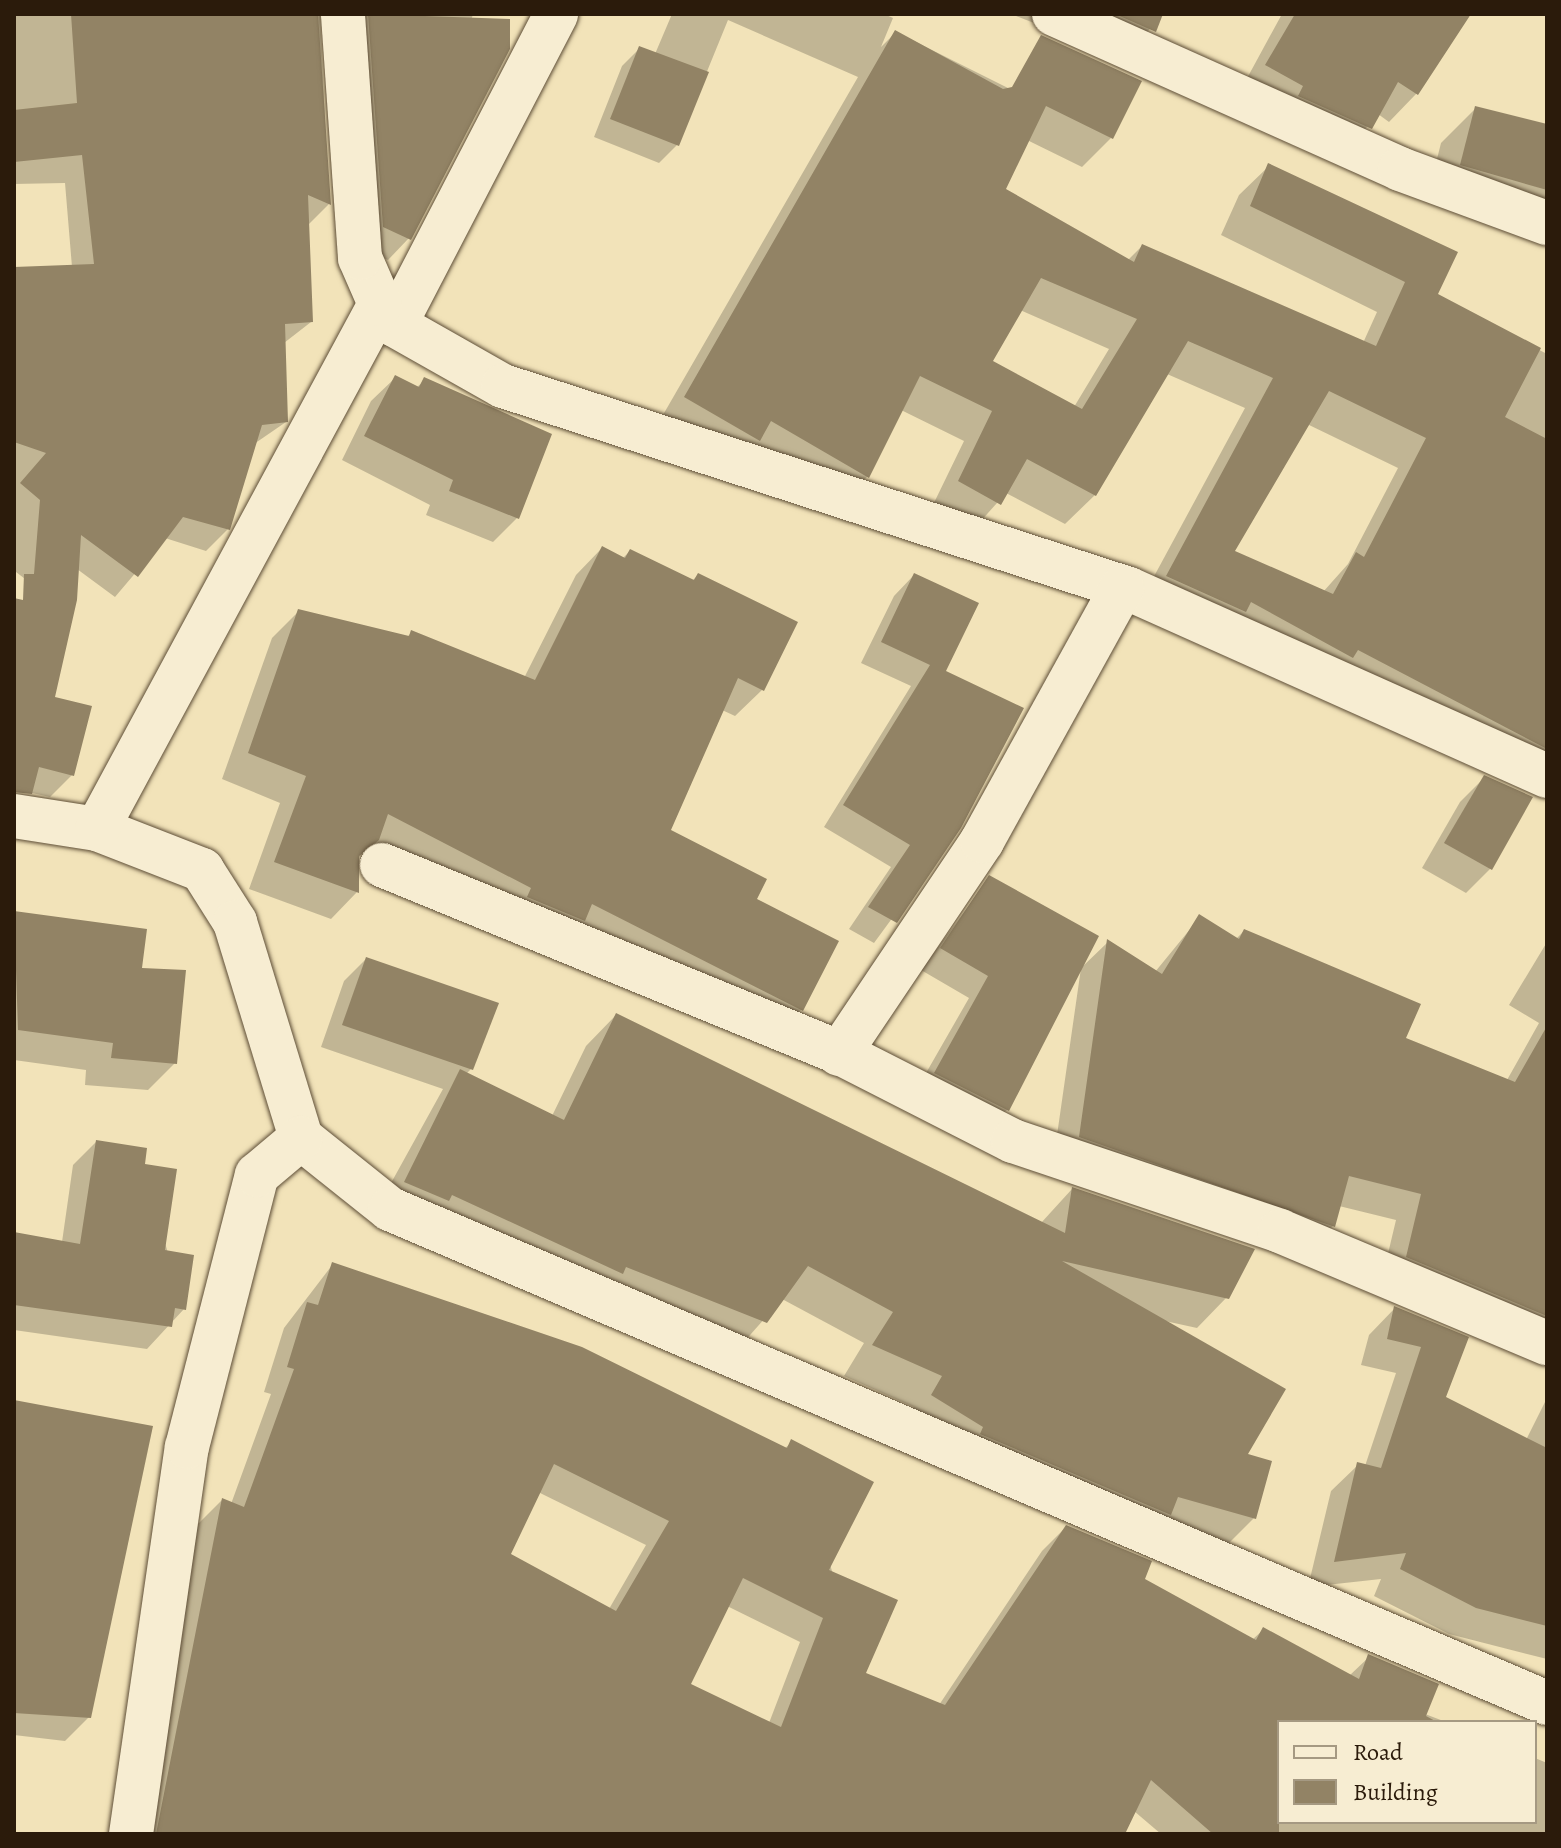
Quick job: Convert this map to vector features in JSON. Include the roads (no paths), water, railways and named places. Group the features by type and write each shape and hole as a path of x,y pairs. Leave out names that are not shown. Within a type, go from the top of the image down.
{"street":[{"path":"343,14 360,258 387,315 503,386 1122,587 1547,776"},
{"path":"97,829 556,14"},
{"path":"1054,14 1400,169 1547,223"},
{"path":"839,1054 982,841 1122,587"},
{"path":"14,816 97,829 202,870 235,922 301,1138 390,1209 1547,1703"},
{"path":"382,865 839,1054 1013,1141 1280,1231 1547,1343"},
{"path":"131,1834 187,1447 257,1175 301,1138"}]}
